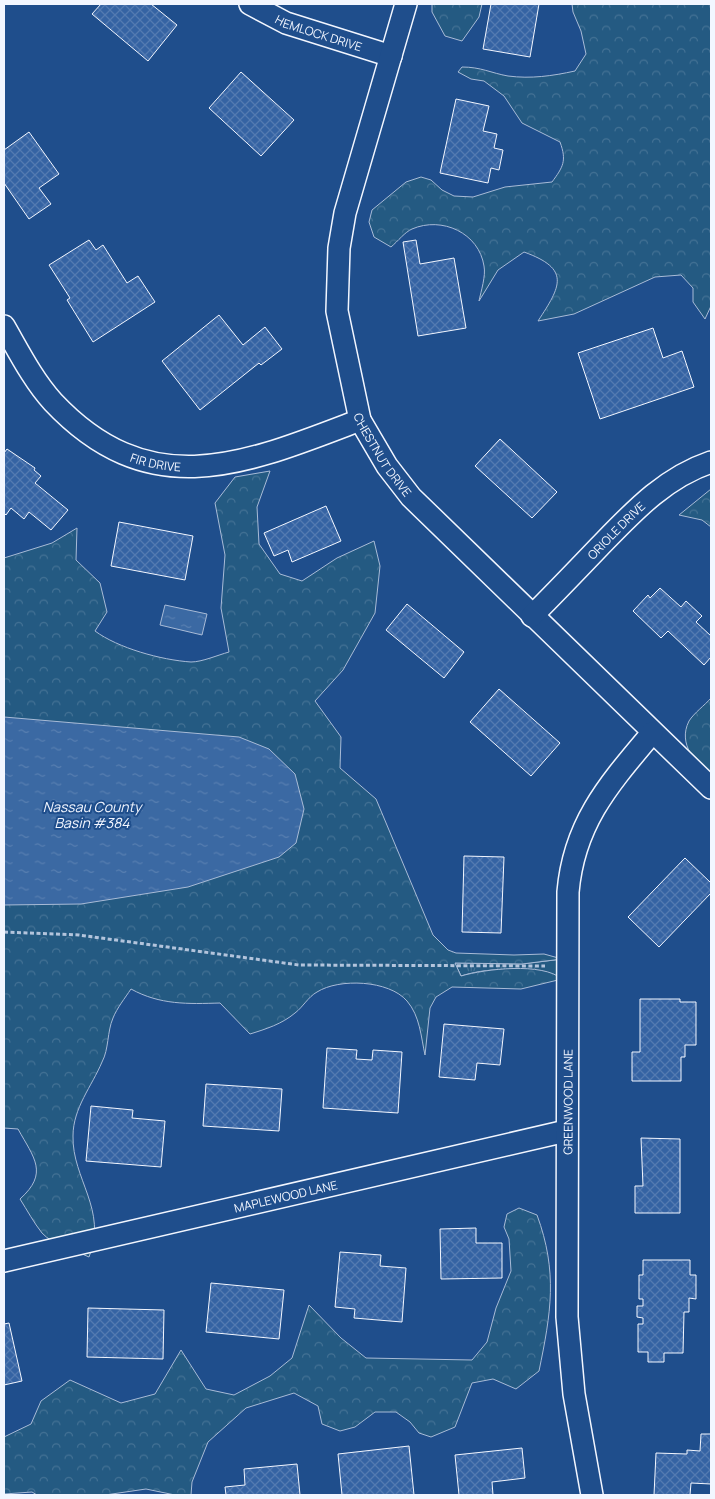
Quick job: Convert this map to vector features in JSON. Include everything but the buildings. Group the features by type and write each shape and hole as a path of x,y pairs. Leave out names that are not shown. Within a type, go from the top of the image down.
{"street":[{"name":"HEMLOCK DRIVE","path":"250,4 286,23 391,56"},
{"name":"CHESTNUT DRIVE","path":"406,4 345,213 339,248 338,317 360,420 387,466 411,497 652,733 711,788"},
{"name":"FIR DRIVE","path":"4,326 38,383 70,418 87,433 109,445 155,464 216,466 243,461 282,450 360,420"},
{"name":"ORIOLE DRIVE","path":"532,616 639,506 666,484 687,471 711,462"},
{"name":"GREENWOOD LANE","path":"592,1495 574,1394 567,1317 566,966 568,892 575,848 583,826 617,775 652,733"},
{"name":"MAPLEWOOD LANE","path":"4,1261 566,1131"}],"path":[{"path":"4,932 79,935 299,965 566,966"}],"green space":[{"path":"432,4 482,4 479,17 462,41 445,36 432,12"},
{"path":"572,4 711,4 711,306 705,319 693,302 693,288 681,275 655,277 574,314 538,321 552,298 557,280 555,272 539,258 524,252 498,270 479,301 483,284 484,266 481,254 467,236 447,226 435,225 409,230 391,247 374,237 369,222 372,210 406,182 421,177 431,180 442,190 454,196 473,197 505,187 552,182 563,163 560,142 522,123 504,96 484,81 471,79 458,72 462,67 469,67 508,76 533,77 575,71 586,54"},
{"path":"270,471 257,507 259,544 280,574 302,581 337,558 374,541 380,566 375,613 343,670 315,701 341,737 340,768 376,799 433,935 448,950 456,953 544,954 562,959 522,964 455,963 461,976 498,969 528,969 541,970 562,979 521,989 452,987 436,997 430,1008 425,1055 415,1013 407,1001 399,994 376,985 350,983 326,988 314,994 290,1017 268,1028 250,1034 220,1003 163,1001 131,989 113,1018 104,1057 84,1097 74,1126 74,1152 92,1209 94,1224 94,1240 89,1257 52,1241 36,1225 20,1199 29,1190 34,1181 36,1165 18,1129 4,1128 4,558 52,543 77,528 76,560 100,583 107,612 95,631 115,643 154,656 191,662 205,660 229,652 221,608 225,555 215,503 235,477"},
{"path":"711,489 711,527 702,520 679,515"},
{"path":"711,698 711,780 690,753 685,738 689,721"},
{"path":"562,959 562,979 512,970 487,971 461,976 455,963 522,964"},
{"path":"519,1208 537,1215 548,1255 550,1274 549,1311 539,1371 516,1389 493,1379 472,1383 455,1427 431,1437 419,1433 410,1422 396,1412 375,1412 355,1427 340,1431 322,1424 318,1406 294,1393 246,1408 208,1442 192,1482 191,1495 175,1495 146,1489 105,1495 37,1495 32,1492 4,1494 4,1437 31,1424 41,1401 70,1380 121,1403 155,1394 181,1350 206,1389 234,1395 270,1376 292,1358 309,1305 341,1338 366,1358 472,1360 487,1342 496,1308 511,1271 509,1239 504,1227 507,1214"}],"water":[{"path":"165,605 207,614 202,635 160,625"},
{"name":"Nassau County Basin #384","path":"4,717 239,737 269,749 295,774 304,809 296,843 279,857 188,887 81,904 4,905"}]}
